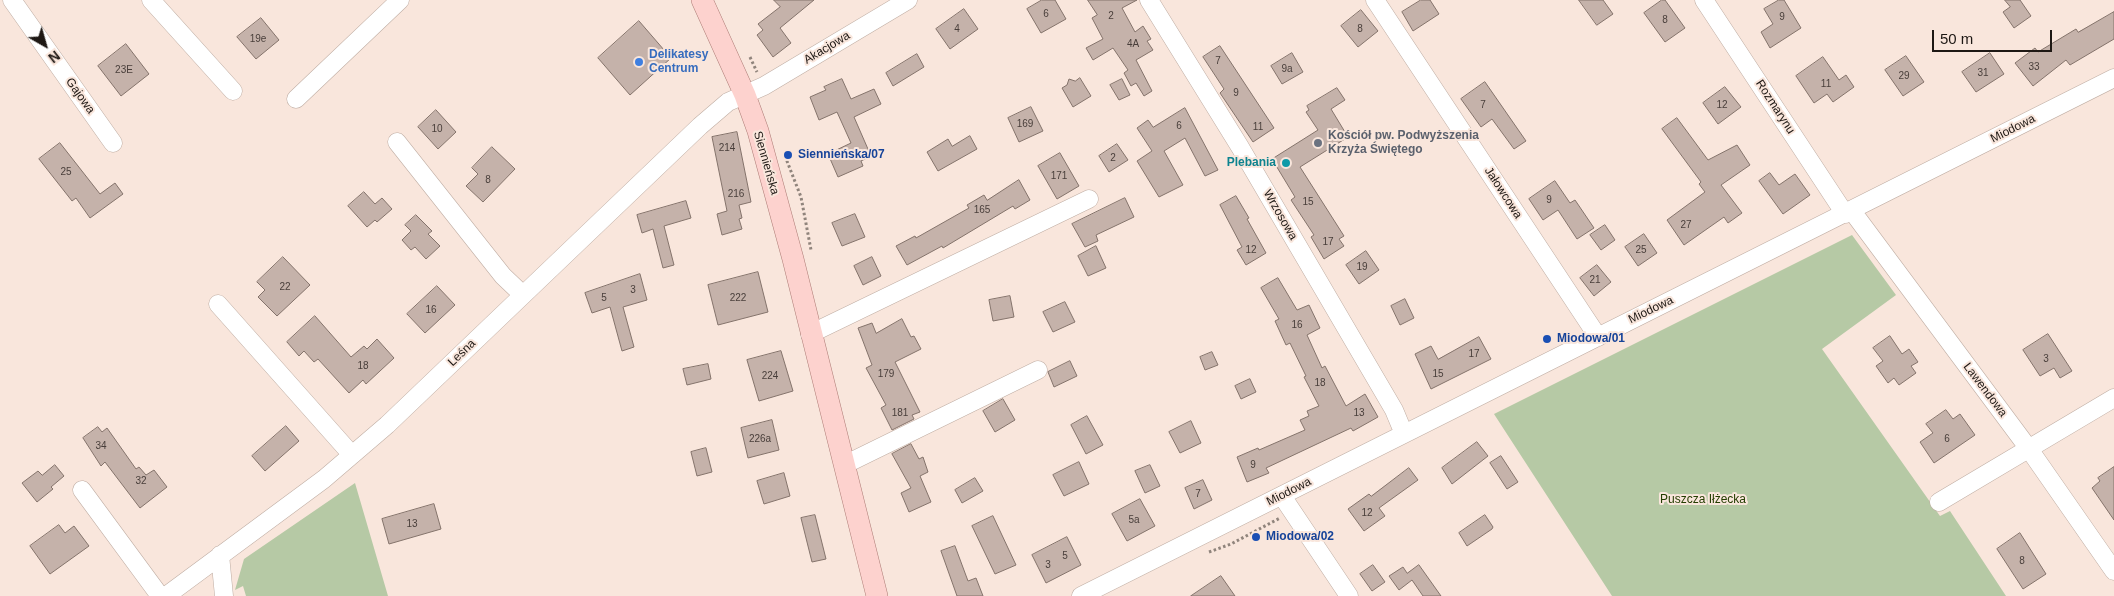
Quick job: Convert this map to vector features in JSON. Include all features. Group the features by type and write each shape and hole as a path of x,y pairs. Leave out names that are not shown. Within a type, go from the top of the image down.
{"main road":[{"name":"Siennieńska","path":"702,0 745,95 769,172 877,596"}],"street":[{"name":"Gajowa","path":"12,0 113,143"},
{"path":"151,0 233,91"},
{"path":"296,99 400,0"},
{"name":"Akacjowa","path":"745,95 908,0"},
{"name":"Wrzosowa","path":"1149,0 1250,164 1394,410 1404,434"},
{"name":"Jałowcowa","path":"1375,0 1598,337"},
{"name":"Rozmarynu","path":"1704,0 1848,212"},
{"name":"Miodowa","path":"1081,596 2114,78"},
{"name":"Leśna","path":"166,596 324,479 352,455 386,425 700,126 728,102 745,95"},
{"path":"396,142 503,276 523,295"},
{"path":"810,334 1089,199"},
{"name":"Lawendowa","path":"1848,212 2029,448 2114,571"},
{"path":"218,304 352,455"},
{"path":"844,465 1038,370"},
{"path":"1939,502 2114,398"},
{"path":"82,490 160,596"},
{"path":"1282,496 1349,596"},
{"path":"220,555 224,596"}],"green space":[{"name":"Puszcza Iłżecka","path":"1852,235 1896,295 1822,349 1940,516 1950,511 2006,596 1612,596 1494,414"},
{"path":"355,483 388,596 246,596 243,586 235,590 244,559"}],"building":[{"path":"774,0 814,0 780,28 791,43 773,57 757,35 763,30 758,24 780,7"},
{"path":"1042,0 1055,0 1066,19 1041,33 1027,9"},
{"path":"1088,0 1137,0 1122,8 1135,32 1143,26 1151,39 1147,41 1153,50 1136,60 1152,91 1144,96 1136,83 1131,86 1124,73 1128,70 1113,48 1093,60 1086,48 1103,39 1092,18 1097,15"},
{"path":"1421,0 1430,0 1439,14 1413,31 1402,12"},
{"path":"1579,0 1603,0 1613,14 1597,25"},
{"path":"1662,0 1665,0 1685,28 1665,42 1644,13"},
{"path":"1779,0 1784,0 1801,28 1770,48 1761,32 1773,24 1764,9"},
{"path":"2005,0 2020,0 2031,16 2014,28 2003,12 2010,7"},
{"path":"964,9 978,29 950,49 936,29"},
{"path":"1361,10 1378,31 1358,47 1341,26"},
{"path":"2114,12 2114,39 2070,65 2066,60 2033,86 2015,63 2035,48 2038,52 2076,29 2078,32"},
{"path":"261,18 279,40 256,59 237,37"},
{"path":"639,21 671,58 630,95 598,58"},
{"path":"126,44 149,74 121,96 98,66"},
{"path":"1220,46 1274,128 1253,142 1220,93 1224,89 1203,57"},
{"path":"1292,53 1303,72 1282,84 1271,66"},
{"path":"1990,53 2004,74 1976,92 1962,72"},
{"path":"917,54 924,67 893,86 886,73"},
{"path":"1906,56 1924,82 1903,96 1885,70"},
{"path":"1823,57 1839,80 1846,75 1854,87 1833,102 1827,94 1814,103 1796,76"},
{"path":"1080,78 1091,96 1073,107 1062,88 1067,85 1069,79 1075,81"},
{"path":"842,79 851,99 874,89 881,104 854,117 871,156 861,161 863,166 838,177 828,154 851,143 837,112 819,120 810,97 826,90 824,87"},
{"path":"1122,79 1130,95 1119,100 1110,85"},
{"path":"1485,82 1526,141 1514,149 1492,119 1481,127 1461,99"},
{"path":"1725,87 1741,107 1718,124 1703,103"},
{"path":"1337,88 1345,100 1331,109 1348,137 1300,167 1344,236 1339,239 1344,246 1324,259 1311,237 1314,235 1291,200 1295,197 1272,159 1318,130 1306,112 1309,110 1307,106"},
{"path":"1031,107 1043,131 1019,142 1008,118"},
{"path":"1185,108 1218,170 1205,176 1185,138 1164,151 1183,185 1159,197 1137,161 1152,151 1137,128 1148,120 1153,127"},
{"path":"436,110 456,132 438,149 418,127"},
{"path":"1677,118 1708,160 1737,145 1750,165 1721,185 1742,213 1728,223 1724,217 1684,245 1667,220 1705,192 1699,184 1701,182 1662,129"},
{"path":"737,132 751,202 739,205 742,218 739,219 742,229 722,235 717,214 727,211 712,137"},
{"path":"970,136 977,149 938,171 927,152 948,139 952,146"},
{"path":"60,143 100,194 115,183 123,194 90,218 76,198 72,201 39,159"},
{"path":"1117,144 1128,160 1109,172 1099,156"},
{"path":"492,147 515,169 483,202 466,186 478,174 472,168"},
{"path":"1060,153 1079,186 1057,199 1038,166"},
{"path":"1770,173 1779,185 1795,174 1810,195 1783,214 1759,181"},
{"path":"1019,180 1030,200 1015,209 1013,206 943,248 942,246 907,265 896,246 915,236 916,238 969,208 967,205 984,195 987,200"},
{"path":"1555,181 1570,203 1575,200 1594,228 1577,239 1558,210 1543,220 1529,199"},
{"path":"364,192 375,204 382,198 392,209 377,222 375,220 367,227 348,206"},
{"path":"1236,196 1266,253 1246,265 1237,250 1242,247 1220,205"},
{"path":"1125,198 1134,217 1096,235 1098,241 1085,247 1072,224"},
{"path":"686,201 691,218 664,226 674,265 663,268 653,229 642,233 637,215"},
{"path":"855,214 865,237 842,246 832,223"},
{"path":"416,215 432,231 428,234 440,246 426,259 415,247 411,250 402,240 411,231 405,225"},
{"path":"1605,225 1615,240 1601,250 1590,235"},
{"path":"1644,234 1657,253 1638,266 1625,247"},
{"path":"1096,246 1106,268 1088,276 1078,256"},
{"path":"1366,251 1379,270 1359,284 1346,265"},
{"path":"283,257 310,285 277,316 258,297 265,290 257,282"},
{"path":"872,257 881,276 863,285 854,266"},
{"path":"1597,265 1611,282 1594,296 1580,278"},
{"path":"758,272 768,312 718,325 708,285"},
{"path":"640,274 647,300 623,307 634,347 622,351 610,307 592,313 585,293"},
{"path":"1278,278 1297,310 1309,305 1320,328 1307,335 1322,368 1325,366 1346,406 1365,394 1378,417 1353,431 1351,428 1266,468 1269,473 1247,482 1237,457 1258,448 1259,450 1305,430 1300,420 1309,416 1307,411 1319,406 1290,343 1286,345 1275,321 1279,319 1261,288"},
{"path":"437,286 455,305 425,333 407,314"},
{"path":"1010,296 1014,317 993,321 989,300"},
{"path":"1405,299 1414,318 1400,325 1391,306"},
{"path":"1065,302 1075,322 1053,332 1043,312"},
{"path":"315,316 351,357 364,346 367,349 377,339 394,358 366,384 363,380 349,393 318,359 314,362 304,351 299,356 287,342"},
{"path":"902,319 911,337 914,336 921,349 895,362 920,412 912,415 914,419 892,430 881,408 886,405 866,368 872,365 858,328 872,323 876,333"},
{"path":"2048,334 2072,371 2060,378 2054,368 2040,376 2023,350"},
{"path":"1890,336 1902,354 1909,349 1918,362 1911,366 1916,373 1899,385 1894,378 1888,383 1876,366 1883,361 1873,348"},
{"path":"1479,337 1491,359 1431,389 1415,354 1431,346 1438,359"},
{"path":"781,351 793,391 759,401 747,360"},
{"path":"1212,352 1218,365 1205,370 1200,357"},
{"path":"1070,361 1077,376 1054,387 1048,372"},
{"path":"708,364 711,379 687,385 683,369"},
{"path":"1250,379 1256,392 1241,399 1235,386"},
{"path":"1003,399 1015,420 995,432 983,411"},
{"path":"1946,410 1953,419 1960,414 1975,435 1934,463 1920,442 1933,433 1926,424"},
{"path":"1087,416 1103,445 1086,454 1071,425"},
{"path":"772,420 779,450 748,458 741,428"},
{"path":"1191,421 1201,443 1180,453 1169,432"},
{"path":"286,426 299,441 265,471 252,456"},
{"path":"98,427 102,432 107,428 136,469 139,467 146,475 154,470 167,487 140,508 105,462 101,466 83,438"},
{"path":"1477,442 1488,456 1452,484 1442,468"},
{"path":"911,444 919,459 923,457 928,472 920,476 931,502 909,512 901,493 911,488 892,454"},
{"path":"706,448 712,472 697,476 691,452"},
{"path":"1501,456 1518,482 1507,489 1490,463"},
{"path":"1079,462 1089,484 1064,496 1053,475"},
{"path":"55,465 64,476 51,487 53,489 37,502 22,483 38,471 42,475"},
{"path":"1150,465 1160,486 1145,493 1135,471"},
{"path":"2114,467 2114,520 2092,488 2100,481 2098,478"},
{"path":"1409,468 1418,480 1379,508 1385,516 1364,531 1348,509 1369,494 1371,496"},
{"path":"784,473 790,496 764,504 757,481"},
{"path":"975,478 983,491 962,503 955,490"},
{"path":"1203,480 1212,500 1194,509 1185,488"},
{"path":"1140,499 1155,526 1127,541 1112,514"},
{"path":"434,504 441,529 389,544 382,519"},
{"path":"815,515 826,559 812,562 801,518"},
{"path":"1485,515 1493,527 1492,529 1467,546 1459,533"},
{"path":"993,516 1016,565 995,574 972,526"},
{"path":"59,525 65,533 74,526 89,546 50,574 30,546"},
{"path":"2020,533 2046,574 2023,589 1997,549"},
{"path":"1067,537 1081,565 1046,583 1032,555"},
{"path":"955,546 968,581 976,578 983,596 957,596 941,551"},
{"path":"1373,565 1385,582 1372,591 1360,574"},
{"path":"1419,565 1441,596 1423,596 1412,580 1399,590 1389,576 1403,567 1407,573"},
{"path":"1221,576 1235,596 1191,596"}],"place":[{"name":"Delikatesy Centrum","path":"639,62"},
{"name":"Kościół pw. Podwyższenia Krzyża Świętego","path":"1318,143"},
{"name":"Siennieńska/07","path":"788,155"},
{"name":"Plebania","path":"1286,163"},
{"name":"Miodowa/01","path":"1547,339"},
{"name":"Miodowa/02","path":"1256,537"}]}
